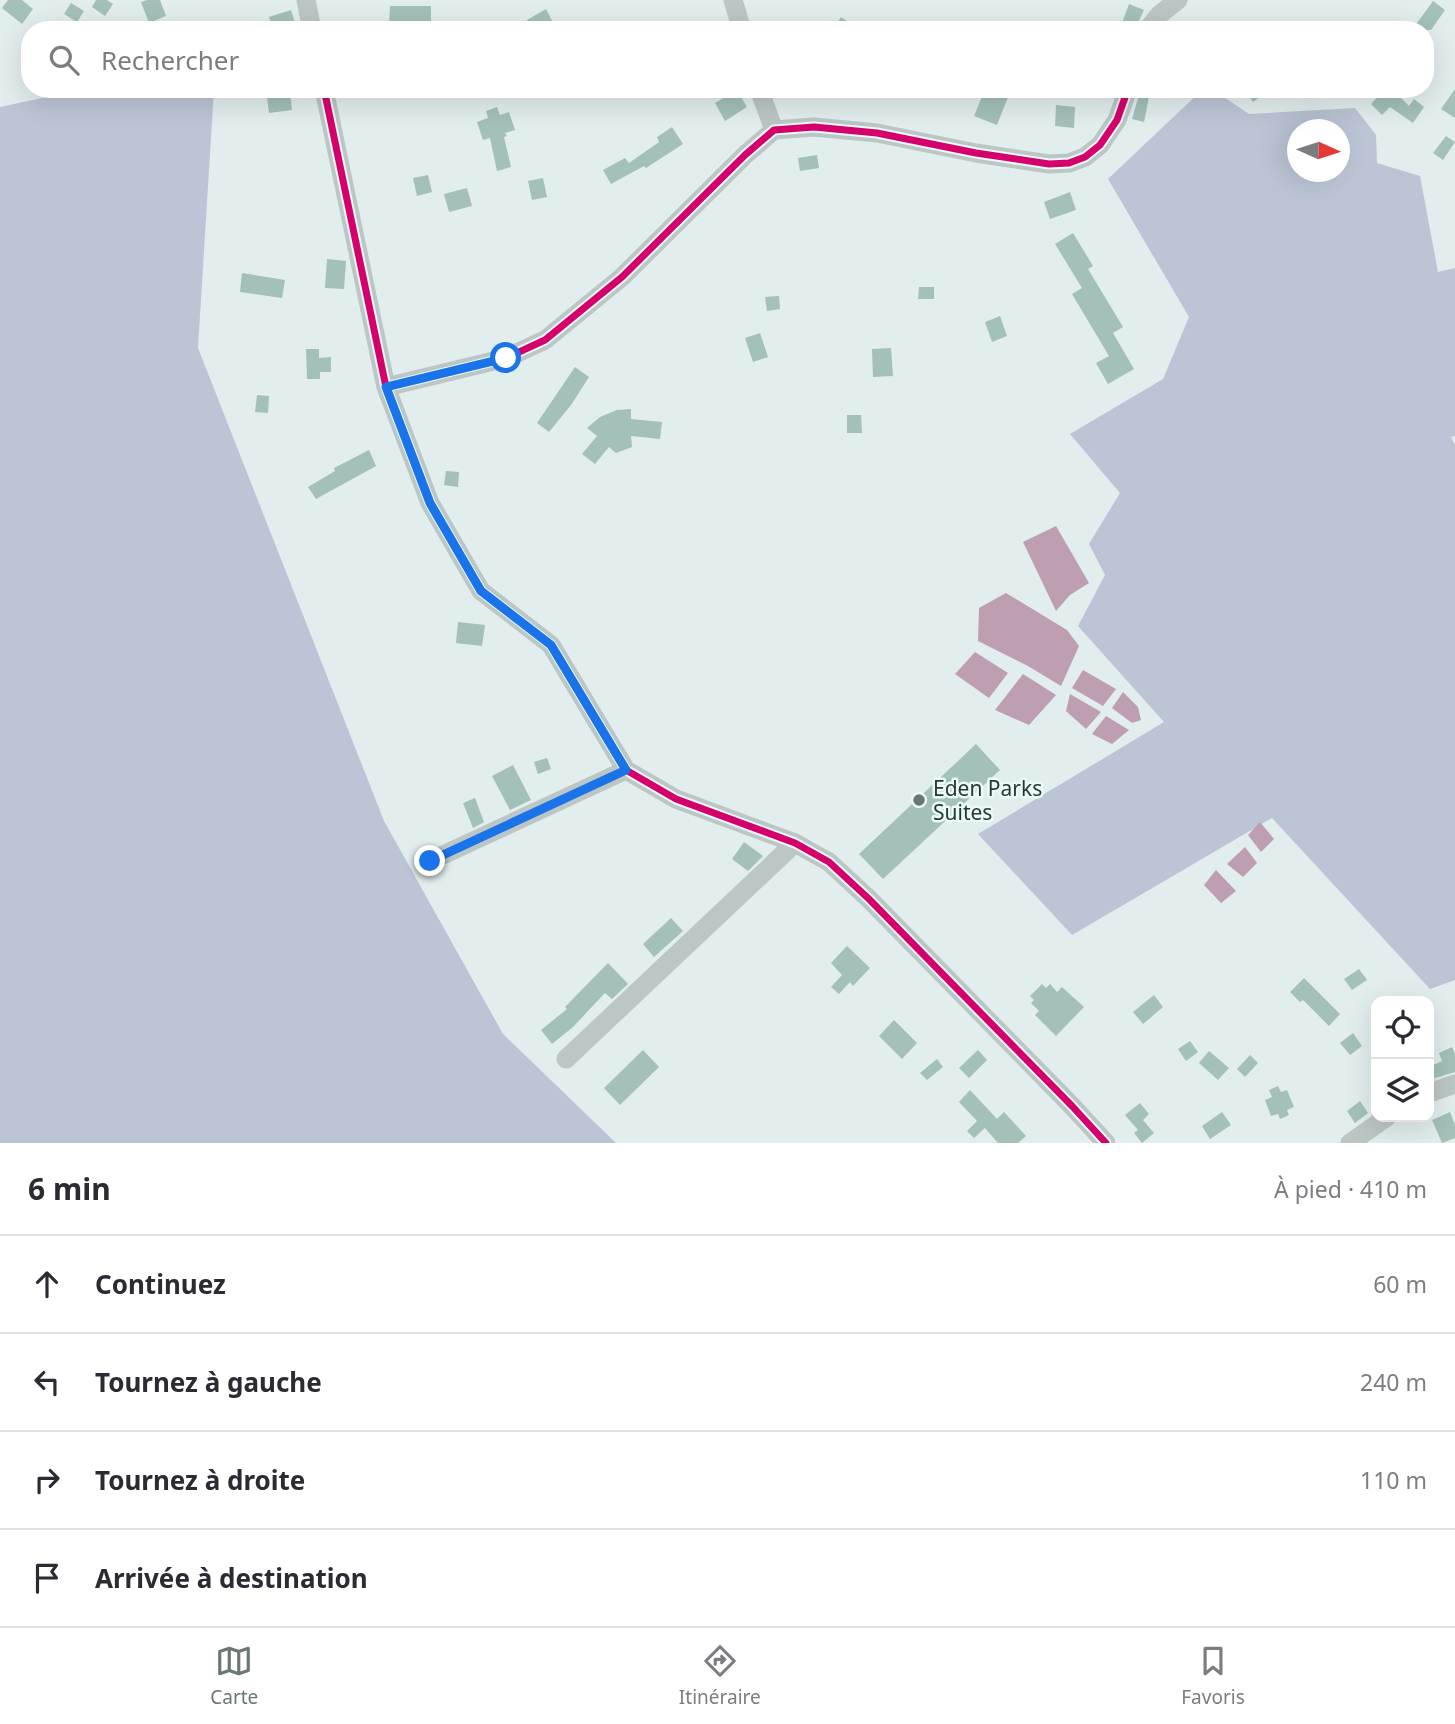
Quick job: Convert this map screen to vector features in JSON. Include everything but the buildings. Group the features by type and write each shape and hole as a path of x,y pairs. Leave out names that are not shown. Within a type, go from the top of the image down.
{"street":[{"path":"306,0 310,21"},
{"path":"733,0 740,21"},
{"path":"1154,21 1178,0"},
{"path":"326,98 386,387 430,503 481,591 551,645 626,770 676,799 795,843 829,862 869,899 1106,1143"},
{"path":"762,98 774,130"},
{"path":"386,387 506,358 545,340 622,277 745,155 774,130 814,127 877,132 975,153 1049,164 1069,163 1085,157 1100,145 1117,120 1125,98"},
{"path":"430,861 626,770"},
{"path":"566,1059 795,843"},
{"path":"1434,1091 1455,1084"},
{"path":"1350,1143 1380,1122"}],"shaded area":[{"path":"42,98 213,98 198,348 384,821 503,1034 616,1143 0,1143 0,107"},
{"path":"1194,98 1225,98 1249,114 1355,108 1376,135 1377,163 1420,176 1438,272 1455,268 1455,436 1451,437 1455,445 1455,980 1430,989 1272,818 1072,935 978,834 1164,722 1078,626 1105,575 1089,544 1120,493 1070,434 1163,379 1189,317 1108,179"},
{"path":"1056,526 1089,583 1070,595 1056,611 1023,542"},
{"path":"1006,593 1067,630 1079,646 1061,686 978,641 979,608"},
{"path":"975,652 1008,673 989,698 955,674"},
{"path":"1083,670 1116,689 1103,706 1072,688"},
{"path":"1023,674 1056,695 1029,725 995,710"},
{"path":"1123,692 1138,707 1141,720 1132,723 1112,708"},
{"path":"1070,694 1101,712 1086,729 1066,711"},
{"path":"1106,716 1129,730 1112,744 1092,734"},
{"path":"1260,822 1274,839 1261,852 1248,835"},
{"path":"1245,847 1257,863 1243,877 1227,864"},
{"path":"1216,870 1236,891 1221,903 1204,885"}],"cycle path":[{"path":"326,98 386,387 430,503 481,591 551,645 626,770 676,799 795,843 829,862 869,899 1106,1143"},
{"path":"386,387 506,358 545,340 622,277 745,155 774,130 814,127 877,133 976,153 1049,164 1069,163 1085,157 1100,145 1117,120 1125,98"}],"place":[{"name":"Eden Parks Suites","path":"919,800"}],"route":[{"path":"430,861 626,770 551,645 481,591 430,503 386,387 506,358"}]}
